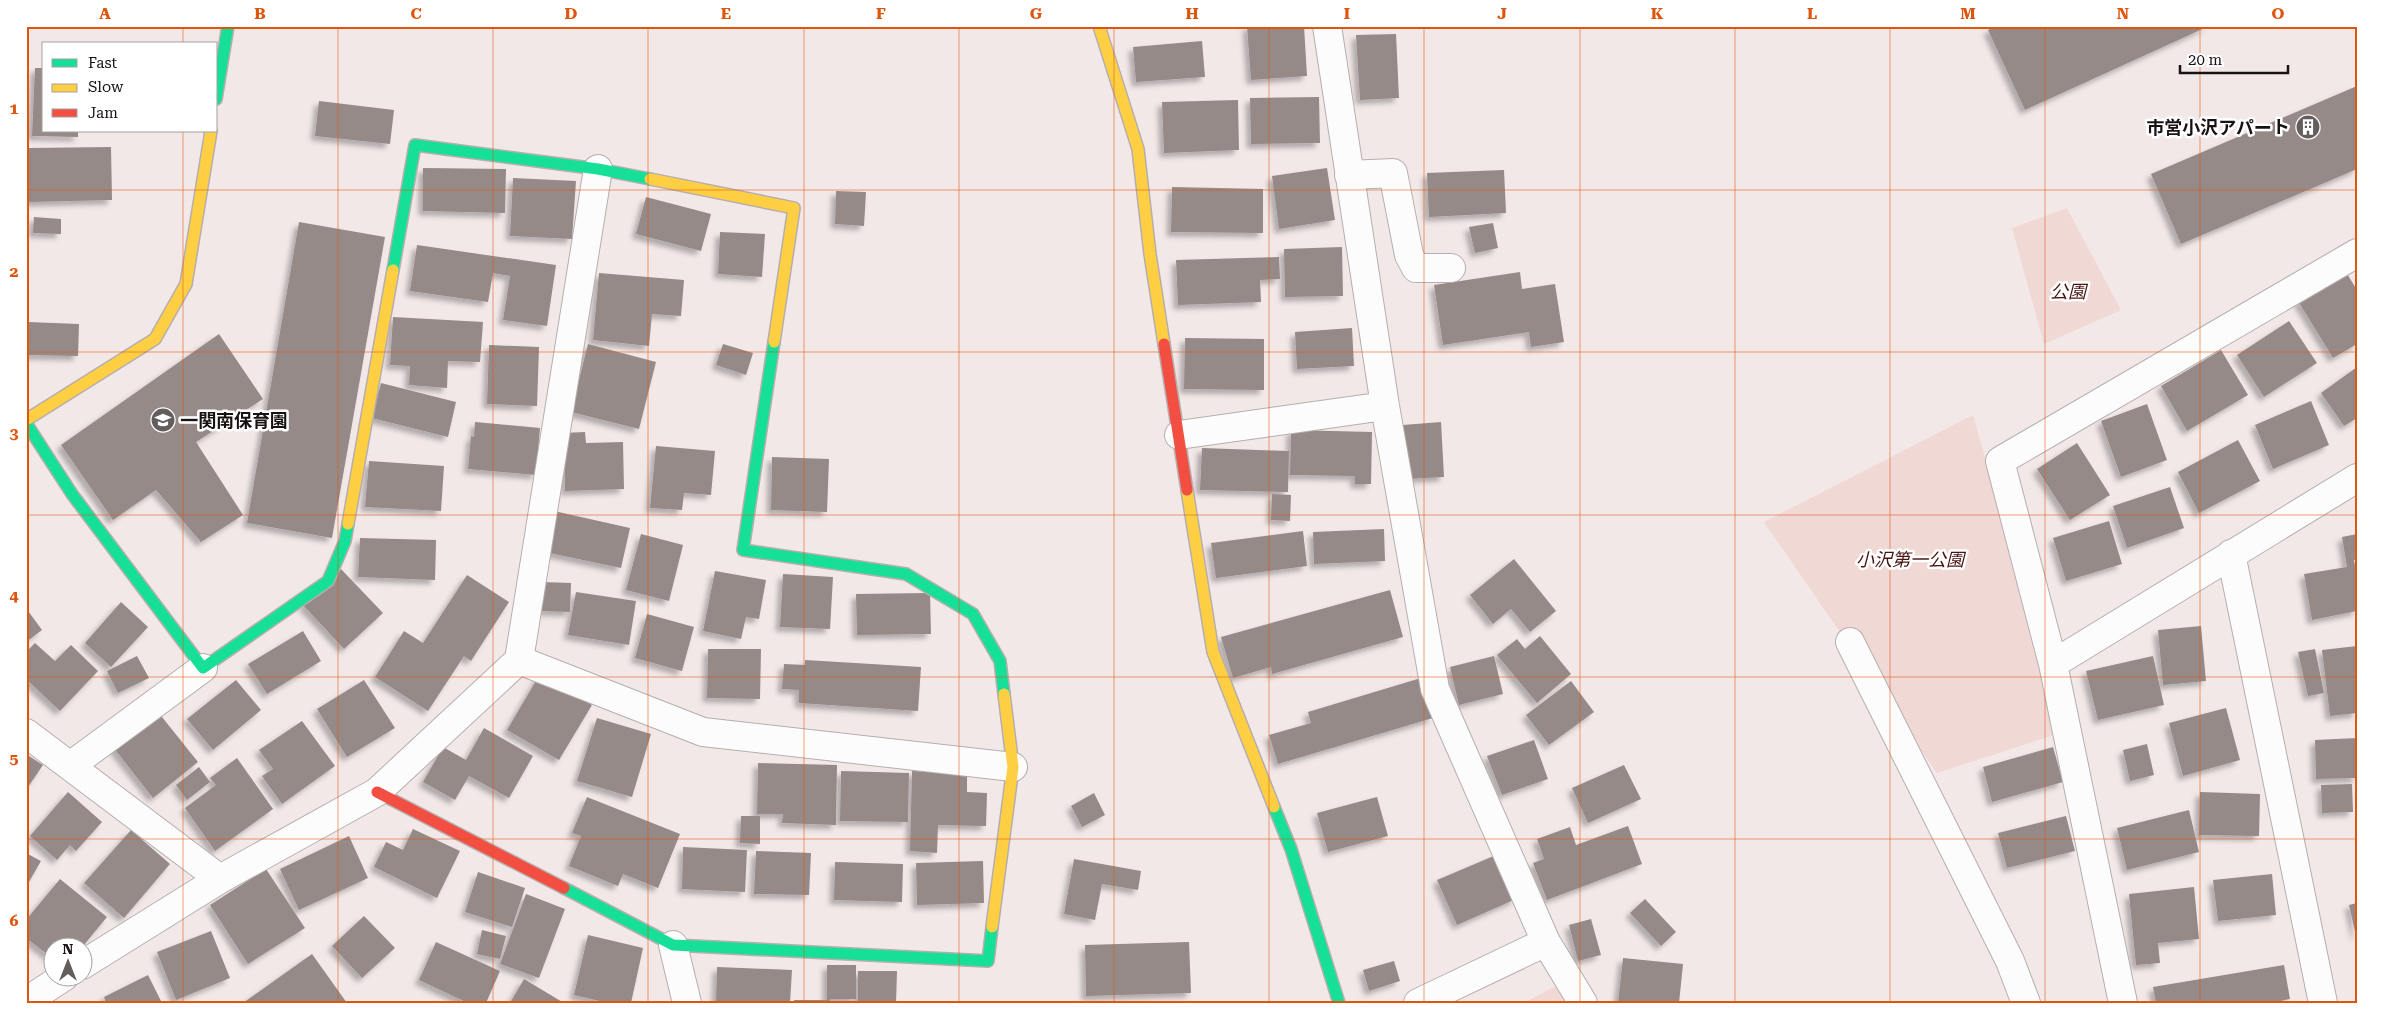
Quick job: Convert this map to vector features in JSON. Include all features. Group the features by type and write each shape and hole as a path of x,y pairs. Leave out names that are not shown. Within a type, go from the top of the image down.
{"street":[{"path":"218,87 228,26"},
{"path":"1099,26 1138,149 1150,254 1213,652 1292,849 1339,1003"},
{"path":"1327,26 1385,406 1435,689 1546,942 1583,1003"},
{"path":"203,668 72,494 26,422 155,339 186,284 211,132"},
{"path":"70,766 203,668 328,581 346,541 415,145 598,169 794,208 743,550 906,574 973,614 1000,661 1013,767 988,961 673,945 376,792"},
{"path":"92,959 220,879 376,792 519,660 598,169"},
{"path":"1350,174 1393,173 1409,255 1416,268 1451,268"},
{"path":"2123,1003 2053,664 2000,461 2357,253"},
{"path":"1179,435 1385,406"},
{"path":"2053,664 2357,478"},
{"path":"2232,554 2323,1003"},
{"path":"1850,642 2010,961 2026,1003"},
{"path":"519,660 703,732 1013,767"},
{"path":"26,734 220,879"},
{"path":"1418,1003 1546,942"},
{"path":"673,945 687,1003"},
{"path":"30,999 50,986"}],"green space":[{"name":"公園","path":"2067,208 2121,310 2044,344 2012,228"},
{"name":"小沢第一公園","path":"1973,415 2019,580 2054,735 1937,773 1764,522"},
{"path":"1563,982 1574,1003 1524,1003"}],"building":[{"path":"1247,26 1304,26 1307,76 1251,80"},
{"path":"1996,26 2209,26 2025,110 1988,30"},
{"path":"1396,34 1399,98 1360,100 1356,35"},
{"path":"1202,41 1205,77 1136,82 1133,47"},
{"path":"35,68 42,68 42,132 78,132 78,137 32,136"},
{"name":"市営小沢アパート","path":"2357,86 2357,169 2181,244 2151,174"},
{"path":"1319,97 1320,143 1251,144 1250,98"},
{"path":"1238,100 1239,150 1164,153 1162,102"},
{"path":"319,101 394,110 390,144 315,136"},
{"path":"111,147 112,200 29,202 28,148"},
{"path":"423,168 506,169 505,213 423,211"},
{"path":"1327,168 1335,220 1279,229 1272,176"},
{"path":"1504,170 1506,213 1429,217 1427,173"},
{"path":"513,178 576,181 572,239 510,236"},
{"path":"1172,187 1263,189 1263,233 1171,232"},
{"path":"836,191 866,192 864,226 835,224"},
{"path":"646,197 711,214 701,251 636,234"},
{"path":"34,217 61,219 61,234 33,233"},
{"path":"299,222 385,237 332,538 247,523"},
{"path":"1493,223 1498,248 1475,253 1469,227"},
{"path":"720,232 765,234 762,277 718,274"},
{"path":"417,245 556,265 547,326 503,320 510,276 493,273 488,302 410,291"},
{"path":"1342,247 1343,296 1285,297 1284,249"},
{"path":"1279,257 1280,279 1260,280 1261,302 1178,305 1176,260"},
{"path":"1520,272 1522,289 1555,284 1564,342 1531,347 1529,332 1443,345 1434,285"},
{"path":"2346,272 2357,290 2357,344 2333,358 2298,301"},
{"path":"599,273 684,280 681,316 652,314 649,346 593,340"},
{"path":"393,317 483,322 480,362 448,361 447,388 409,385 410,366 390,365"},
{"path":"2289,321 2317,363 2264,397 2237,355"},
{"path":"28,322 79,324 78,356 27,355"},
{"path":"1352,328 1354,366 1297,369 1295,332"},
{"name":"一関南保育園","path":"219,334 263,399 196,442 243,515 201,542 156,490 113,520 61,445"},
{"path":"1185,338 1264,339 1264,390 1184,389"},
{"path":"588,344 656,362 639,429 571,412"},
{"path":"723,344 753,353 746,375 716,365"},
{"path":"489,345 539,347 537,406 487,404"},
{"path":"2221,350 2248,395 2187,431 2161,386"},
{"path":"2357,367 2357,418 2344,426 2321,393"},
{"path":"381,383 456,402 448,437 372,418"},
{"path":"2311,401 2329,445 2273,469 2255,425"},
{"path":"2147,404 2167,460 2121,477 2101,421"},
{"path":"475,422 540,428 536,475 468,469 471,436 474,437"},
{"path":"1441,422 1444,477 1407,479 1403,425"},
{"path":"1291,430 1372,432 1371,484 1355,484 1355,476 1290,475"},
{"path":"585,432 586,443 623,442 624,489 565,491 564,433"},
{"path":"2238,440 2260,481 2199,513 2178,472"},
{"path":"2077,443 2110,495 2070,520 2037,469"},
{"path":"656,446 715,451 711,495 684,493 682,510 650,508"},
{"path":"1202,448 1289,451 1288,492 1200,490"},
{"path":"772,457 829,459 827,512 771,510"},
{"path":"369,461 444,466 441,511 365,507"},
{"path":"2170,487 2184,528 2127,548 2113,506"},
{"path":"1272,494 1291,495 1290,521 1271,520"},
{"path":"554,511 630,528 621,568 545,552"},
{"path":"2109,521 2122,564 2066,581 2053,538"},
{"path":"1384,529 1385,561 1314,564 1313,532"},
{"path":"1303,531 1307,566 1216,578 1211,543"},
{"path":"641,534 683,545 669,601 626,590"},
{"path":"2357,534 2357,559 2354,560 2357,577 2357,611 2312,620 2304,574 2347,567 2342,537"},
{"path":"360,538 436,540 435,580 358,577"},
{"path":"1514,559 1556,611 1530,632 1511,609 1493,624 1470,595"},
{"path":"341,569 383,613 344,649 303,605"},
{"path":"715,571 766,580 759,619 746,617 741,639 703,631"},
{"path":"783,574 833,577 830,629 780,627"},
{"path":"467,575 509,602 471,661 464,656 428,711 375,677 404,631 423,643"},
{"path":"542,582 571,583 570,612 540,611"},
{"path":"1390,590 1403,637 1272,674 1271,667 1233,678 1221,637"},
{"path":"576,592 636,601 629,645 568,635"},
{"path":"930,593 931,634 857,635 856,594"},
{"path":"121,602 148,627 111,667 85,643"},
{"path":"26,608 42,630 26,642"},
{"path":"647,614 694,627 682,671 635,658"},
{"path":"2201,626 2206,681 2163,685 2158,630"},
{"path":"303,631 321,661 267,694 248,664"},
{"path":"1540,636 1571,674 1537,703 1497,655 1517,639 1525,649"},
{"path":"35,643 55,661 71,645 98,671 60,711 26,679 26,652"},
{"path":"2357,646 2357,713 2330,716 2322,650"},
{"path":"708,649 761,649 760,699 707,698"},
{"path":"2315,649 2324,693 2308,696 2298,652"},
{"path":"137,656 149,678 118,693 107,671"},
{"path":"1494,656 1503,694 1459,705 1450,667"},
{"path":"2153,656 2164,705 2098,720 2086,671"},
{"path":"805,660 921,667 918,711 799,703 799,690 782,689 784,664 805,665"},
{"path":"540,674 592,705 559,760 507,730"},
{"path":"1421,678 1433,718 1278,764 1269,735 1311,723 1308,712"},
{"path":"236,680 261,710 213,750 187,719"},
{"path":"364,680 395,728 347,757 317,709"},
{"path":"1571,681 1594,712 1549,745 1526,715"},
{"path":"2226,708 2240,760 2183,776 2169,723"},
{"path":"158,712 198,762 153,798 113,747"},
{"path":"597,718 651,734 632,797 577,781"},
{"path":"302,721 335,766 282,804 262,776 273,769 259,750"},
{"path":"484,728 533,756 509,798 469,776 455,800 423,782 443,747 466,760"},
{"path":"2357,738 2357,778 2316,779 2315,740"},
{"path":"1534,740 1548,779 1502,795 1487,756"},
{"path":"2147,744 2154,775 2130,781 2123,750"},
{"path":"2053,747 2063,782 1992,802 1983,767"},
{"path":"26,754 43,765 26,790"},
{"path":"237,758 273,809 215,851 185,808 216,785 210,778"},
{"path":"758,763 837,765 836,825 782,823 783,814 757,814"},
{"path":"1624,765 1641,799 1588,823 1572,788"},
{"path":"199,767 210,782 187,800 176,785"},
{"path":"841,771 909,773 908,822 840,821"},
{"path":"912,771 967,773 967,792 987,793 986,826 938,825 937,853 910,851"},
{"path":"2352,784 2353,812 2322,813 2321,785"},
{"path":"68,792 102,822 76,851 70,845 57,860 30,836"},
{"path":"2200,792 2260,794 2259,836 2199,835"},
{"path":"1094,793 1105,815 1082,827 1071,806"},
{"path":"587,797 680,834 658,888 623,874 618,886 569,866 581,836 572,833"},
{"path":"1377,797 1388,836 1328,852 1317,813"},
{"path":"2189,810 2199,852 2127,870 2117,828"},
{"path":"741,816 760,816 760,844 740,843"},
{"path":"2066,816 2075,851 2007,868 1998,833"},
{"path":"1628,826 1642,864 1547,900 1533,863 1544,859 1537,839 1570,827 1576,845"},
{"path":"413,829 460,851 437,898 374,867 386,842 403,850"},
{"path":"131,830 170,864 124,918 84,883"},
{"path":"349,836 368,878 299,910 280,869"},
{"path":"683,847 747,850 745,892 682,889"},
{"path":"756,851 811,853 809,895 754,894"},
{"path":"26,853 41,861 26,887"},
{"path":"1496,855 1516,899 1457,925 1437,880"},
{"path":"1074,859 1141,871 1138,890 1102,884 1095,920 1064,914"},
{"path":"983,861 984,903 917,905 916,863"},
{"path":"835,862 903,864 902,902 834,900"},
{"path":"266,869 305,928 248,964 210,905"},
{"path":"478,872 525,888 512,927 465,912"},
{"path":"2272,874 2276,915 2218,921 2213,880"},
{"path":"60,879 107,917 91,936 42,936 42,950 26,938 26,920"},
{"path":"2194,887 2199,939 2158,943 2160,963 2136,965 2129,894"},
{"path":"526,894 565,909 539,978 500,964"},
{"path":"1645,899 1676,932 1661,946 1630,913"},
{"path":"2357,903 2357,936 2356,936 2349,905"},
{"path":"364,916 395,948 362,978 332,946"},
{"path":"1591,919 1601,955 1578,961 1569,925"},
{"path":"482,930 506,936 500,959 477,954"},
{"path":"211,931 230,978 176,1000 157,952"},
{"path":"588,935 643,948 631,1003 608,1003 574,995"},
{"path":"436,942 500,971 486,1003 468,1003 419,980"},
{"path":"1189,942 1191,993 1086,996 1085,945"},
{"path":"312,954 347,1003 243,1003"},
{"path":"1623,958 1683,964 1679,1003 1618,1003"},
{"path":"1394,961 1400,981 1369,991 1363,970"},
{"path":"827,965 856,965 856,999 830,999 830,1003 794,1003 794,1000 827,1000"},
{"path":"2284,965 2290,999 2270,1003 2156,1003 2153,987"},
{"path":"717,967 792,970 790,1003 716,1003"},
{"path":"858,971 897,971 896,1003 858,1003"},
{"path":"148,975 162,1003 106,1003 104,997"},
{"path":"524,979 564,1003 510,1003"}],"traffic: fast":[{"path":"218,87 228,26"},
{"path":"393,270 415,145 598,169 650,179"},
{"path":"774,342 743,550 906,574 973,614 1000,661 1004,694"},
{"path":"26,423 72,494 203,668 328,581 345,541 348,524"},
{"path":"1274,807 1291,849 1339,1003"},
{"path":"564,888 673,945 988,961 992,927"}],"traffic: slow":[{"path":"1099,26 1138,149 1150,254 1164,344"},
{"path":"26,420 155,339 186,284 211,132"},
{"path":"650,179 794,208 774,342"},
{"path":"348,524 393,270"},
{"path":"1187,490 1213,652 1274,807"},
{"path":"992,927 1013,767 1004,694"}],"traffic: jam":[{"path":"1164,344 1187,490"},
{"path":"377,792 564,888"}],"place":[{"name":"市営小沢アパート","path":"2308,127"},
{"name":"一関南保育園","path":"163,420"}]}
